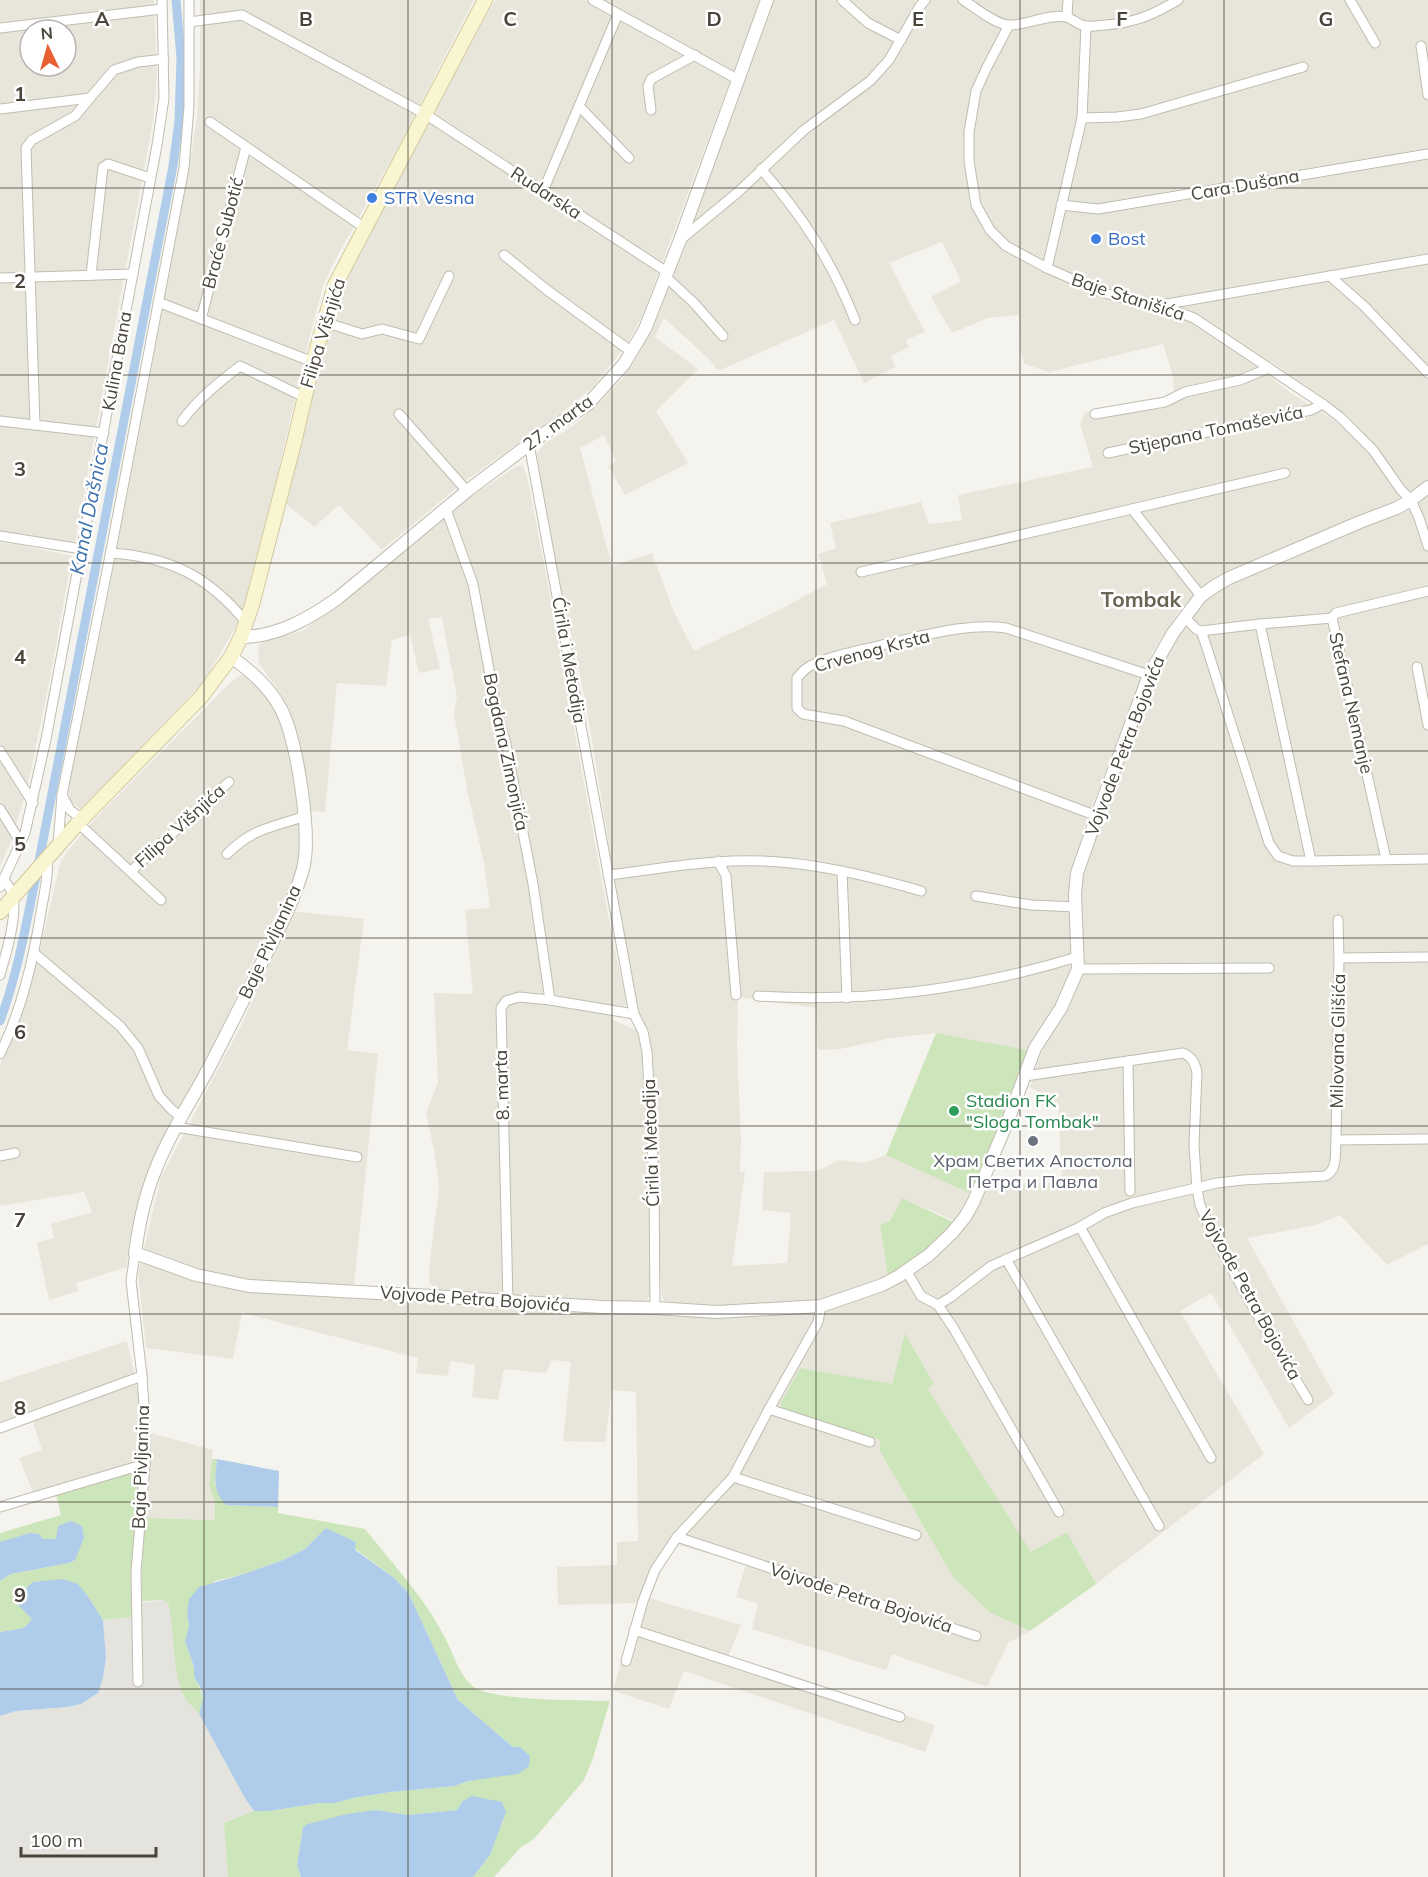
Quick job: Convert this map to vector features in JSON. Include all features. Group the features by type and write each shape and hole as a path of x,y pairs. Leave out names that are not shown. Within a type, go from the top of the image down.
{"main road":[{"name":"Filipa Višnjića","path":"0,912 58,844 189,710 231,657 241,637 256,588 334,285 426,114 481,1"}],"street":[{"path":"58,844 62,795 111,553 184,168 189,106 189,0"},
{"path":"593,0 737,79"},
{"name":"27. marta","path":"241,637 292,626 320,612 467,491 529,444 587,405 616,376 645,329 680,240 767,0"},
{"path":"842,0 868,23 901,40"},
{"path":"680,240 711,216 804,130 870,81 889,60 920,6 926,0"},
{"path":"963,0 998,22 1009,25 1066,17 1086,27 1123,24 1154,14 1176,0"},
{"path":"1066,17 1068,0"},
{"path":"1350,0 1375,43"},
{"name":"Kulina Bana","path":"0,28 162,4 164,59 164,98 157,145 46,739 25,833 2,884"},
{"path":"543,191 618,14"},
{"name":"Rudarska","path":"189,22 242,15 426,114 666,275"},
{"name":"Baje Stanišića","path":"1009,25 976,91 969,132 969,161 976,204 990,230 1006,246 1047,268 1101,292 1137,302 1159,305 1194,318 1340,417 1373,450 1401,490 1411,500"},
{"path":"1047,268 1082,118 1086,27"},
{"path":"1421,46 1428,95"},
{"path":"651,110 648,86 651,79 694,55"},
{"path":"35,425 26,148 32,140 75,116 114,70 138,62 164,59"},
{"path":"1082,118 1141,114 1303,67"},
{"path":"0,109 90,98"},
{"path":"579,106 628,158"},
{"name":"Braće Subotić","path":"210,122 365,228"},
{"name":"Braće Subotić","path":"201,319 246,147"},
{"name":"Cara Dušana","path":"1061,206 1098,210 1428,154"},
{"path":"92,275 103,167 108,164 150,178"},
{"path":"761,169 800,215 816,240 831,266 855,320"},
{"path":"504,255 632,352"},
{"path":"1159,305 1428,259"},
{"path":"0,278 133,274"},
{"path":"666,275 723,336"},
{"path":"324,322 362,334 382,329 419,339 449,276"},
{"path":"1330,276 1380,322 1428,373"},
{"path":"158,302 313,362"},
{"path":"182,421 193,406 216,384 240,366 304,397"},
{"path":"1095,414 1165,402 1185,392 1240,380 1269,368"},
{"name":"Stjepana Tomaševića","path":"1107,453 1311,410 1323,404"},
{"path":"399,414 467,491"},
{"path":"0,421 104,433"},
{"name":"Ćirila i Metodija","path":"529,444 634,1014 643,1032 647,1052 654,1181 655,1308"},
{"path":"861,572 1285,473"},
{"name":"Vojvode Petra Bojovića","path":"135,1253 196,1275 249,1286 717,1312 821,1306 882,1285 929,1255 965,1217 1003,1133 1035,1048 1061,1008 1077,963 1077,873 1149,675 1184,616 1201,596 1229,578 1397,507 1428,487"},
{"path":"1411,500 1428,546"},
{"name":"Bogdana Zimonjića","path":"446,509 473,584 533,884 550,1000"},
{"path":"1132,509 1201,596"},
{"path":"0,536 81,549"},
{"path":"111,553 133,554 155,559 187,571 215,589 246,622"},
{"path":"1332,618 1336,613 1428,591"},
{"path":"1184,616 1201,632 1269,843 1278,856 1293,861 1428,859"},
{"name":"Stefana Nemanje","path":"1201,632 1332,618 1386,859"},
{"path":"1260,624 1311,861"},
{"name":"Crvenog Krsta","path":"1097,816 844,721 803,714 797,708 797,678 810,666 842,655 981,626 1006,628 1149,675"},
{"name":"Baje Pivljanina","path":"135,1253 140,1219 158,1164 214,1058 294,896 304,867 305,816 294,749 281,709 250,670 231,657"},
{"path":"1417,667 1428,726"},
{"path":"0,750 33,803"},
{"name":"Filipa Višnjića","path":"131,871 229,782"},
{"path":"62,795 70,810 80,821"},
{"path":"0,809 21,843"},
{"path":"227,854 240,841 264,828 305,816"},
{"name":"Filipa Višnjića","path":"80,821 161,900"},
{"path":"0,1054 21,1002 34,953 46,883 47,857"},
{"path":"608,875 718,861 776,862 842,871 882,879 921,891"},
{"path":"718,861 726,876 736,995"},
{"path":"842,871 847,998"},
{"path":"0,975 11,926 13,895 2,884"},
{"path":"976,896 1012,903 1076,908"},
{"path":"1338,920 1339,958"},
{"path":"34,953 120,1026 138,1048 159,1096 179,1122 357,1157"},
{"name":"Milovana Glišića","path":"1197,1189 1216,1183 1331,1174 1334,1169 1336,1140 1339,958 1428,957"},
{"path":"758,996 847,998 886,996 964,986 1040,968 1077,963 1269,968"},
{"name":"8. marta","path":"508,1302 500,1011 503,1004 519,997 634,1014"},
{"name":"Vojvode Petra Bojovića","path":"1025,1076 1182,1053 1191,1056 1197,1073 1194,1145 1200,1205 1212,1233 1308,1400"},
{"path":"1128,1061 1131,1191"},
{"path":"1336,1140 1428,1139"},
{"path":"0,1156 15,1153"},
{"name":"Vojvode Petra Bojovića","path":"938,1305 991,1266 1080,1227 1104,1213 1132,1203 1197,1189"},
{"path":"1080,1227 1211,1458"},
{"name":"Baja Pivljanina","path":"135,1253 131,1281 145,1421 145,1464 136,1572 138,1682"},
{"path":"1006,1259 1159,1526"},
{"path":"906,1270 921,1296 938,1305 954,1329 1059,1512"},
{"path":"626,1661 651,1578 677,1537 733,1477 818,1322 821,1306"},
{"path":"0,1428 142,1376"},
{"path":"769,1409 870,1442"},
{"path":"0,1507 145,1464"},
{"path":"733,1477 916,1535"},
{"name":"Vojvode Petra Bojovića","path":"677,1537 976,1636"},
{"path":"634,1630 900,1717"}],"shaded area":[{"path":"0,0 154,0 157,76 153,121 75,542 0,533"},
{"path":"200,0 474,0 323,286 275,485 242,611 235,628 205,680 81,809 71,802 68,790 105,611 189,170 197,116 200,70"},
{"path":"495,0 760,0 642,317 627,344 593,387 564,411 465,481 382,550 339,505 314,527 285,503 320,357 344,278"},
{"path":"770,0 1428,0 1428,1244 1387,1265 1340,1215 1316,1225 1247,1238 1334,1394 1289,1428 1211,1293 1180,1311 1264,1454 1096,1584 1067,1532 1031,1553 928,1389 934,1384 906,1334 892,1385 800,1368 780,1404 782,1408 880,1440 880,1451 953,1577 989,1612 1030,1631 1008,1643 987,1687 892,1654 886,1670 752,1629 758,1603 736,1597 746,1564 678,1545 660,1570 649,1598 741,1625 728,1657 935,1725 925,1752 684,1671 669,1709 613,1691 637,1603 558,1605 557,1567 617,1565 617,1542 638,1541 636,1392 612,1390 605,1442 563,1441 571,1362 552,1360 546,1373 504,1369 498,1400 472,1397 475,1365 451,1361 447,1376 416,1373 418,1358 242,1313 233,1359 146,1348 138,1273 161,1177 243,1022 291,911 364,919 347,1050 378,1054 354,1285 436,1290 429,1283 439,1189 426,1113 438,1082 434,993 473,994 465,910 490,908 484,863 468,794 454,714 457,697 442,617 428,619 440,669 419,673 410,635 392,640 386,686 337,683 325,812 309,811 282,696 259,663 258,653 259,645 268,639 303,631 445,514 517,466 522,465 527,476 614,947 627,1004 613,1005 613,1020 638,1031 642,1042 650,1245 650,1296 645,1302 665,1303 662,1297 657,1228 659,1179 647,1031 636,1013 591,734 577,659 551,550 537,454 545,443 573,426 591,411 623,378 640,352 659,312","holes":["942,242 961,281 931,297 952,333 988,318 1019,315 1020,349 1024,364 1049,372 1163,344 1173,376 1174,393 1152,400 1085,412 1080,424 1093,467 958,495 962,520 929,524 921,502 830,523 836,548 818,554 827,584 694,651 673,610 652,553 612,566 580,448 604,435 616,462 608,466 625,495 688,463 656,411 698,369 655,337 664,318 710,360 718,371 834,320 864,383 895,367 891,356 909,347 906,340 925,332 889,263","1270,361 1347,415 1376,447 1419,505 1408,511 1337,534 1220,586 1190,614 1155,670 1086,861 1077,894 1080,963 1077,974 1068,1000 1054,1022 1030,1087 1058,1103 1062,1183 1023,1183 991,1179 973,1216 956,1238 942,1251 902,1280 813,1313 808,1302 857,1289 888,1276 880,1225 890,1221 902,1198 955,1221 969,1193 886,1155 864,1163 839,1160 813,1171 764,1172 762,1210 791,1213 787,1263 732,1266 745,1172 740,1172 738,997 816,1008 818,1050 840,1049 891,1038 936,1033 1027,1050 1061,998 1072,966 1072,869 1088,817 1152,653 1177,614 1193,595 1235,569 1400,499 1399,494 1372,456 1354,437 1335,421 1295,396 1254,365"]},
{"path":"0,543 72,556 27,789 11,841 0,867"},
{"path":"241,675 249,678 269,701 276,712 284,734 301,809 303,832 298,867 290,890 266,933 217,1038 146,1175 129,1241 127,1267 76,1283 78,1291 49,1300 37,1243 54,1238 51,1224 92,1212 84,1192 0,1206 0,1065 16,1030 35,971 60,864 67,852 96,818 230,683"},
{"path":"127,1341 140,1407 138,1462 33,1492 19,1458 42,1450 32,1419 0,1425 0,1382"},
{"path":"151,1433 213,1450 209,1484 215,1503 215,1520 145,1518"},
{"path":"163,1600 168,1603 172,1615 183,1695 199,1714 254,1811 224,1823 228,1877 0,1877 0,1716 16,1711 68,1707 81,1704 97,1694 103,1678 106,1658 103,1620 132,1617 132,1604"}],"green space":[{"name":"Stadion FK \"Sloga Tombak\"","path":"936,1033 1027,1050 991,1145 969,1193 886,1155"},
{"path":"902,1198 955,1223 929,1248 888,1276 880,1225 890,1221"},
{"path":"905,1333 934,1384 928,1389 1031,1552 1067,1532 1096,1584 1030,1631 989,1612 953,1577 880,1451 880,1440 782,1408 780,1404 800,1368 892,1384"},
{"path":"212,1459 217,1459 215,1484 226,1505 278,1507 278,1513 365,1529 431,1613 462,1673 474,1687 484,1692 518,1697 610,1701 584,1780 533,1840 521,1847 494,1877 473,1877 490,1855 499,1828 504,1821 463,1801 457,1810 408,1815 376,1810 303,1827 297,1865 301,1877 228,1877 224,1823 254,1811 335,1803 391,1792 455,1786 483,1778 513,1747 458,1700 408,1592 393,1577 327,1528 305,1549 283,1560 244,1574 215,1581 187,1613 189,1626 185,1641 194,1667 194,1677 203,1699 199,1714 185,1698 180,1687 168,1603 163,1600 142,1601 142,1568 145,1518 215,1520 215,1503 209,1485"},
{"path":"139,1469 141,1472 133,1556 132,1617 103,1620 87,1595 32,1619 24,1628 0,1632 0,1581 11,1574 75,1560 56,1539 0,1542 0,1533 61,1515 56,1494"}],"water":[{"path":"217,1459 279,1471 278,1507 226,1505 216,1489"},
{"path":"71,1521 82,1526 84,1538 75,1560 11,1574 0,1581 0,1542 30,1533 39,1534 43,1539 56,1539 58,1526"},
{"path":"326,1528 356,1542 355,1550 393,1577 408,1592 458,1700 513,1747 520,1747 530,1756 529,1766 518,1774 468,1781 455,1786 391,1792 335,1803 254,1811 199,1714 203,1699 202,1690 194,1677 194,1667 185,1641 189,1626 187,1613 189,1599 199,1587 244,1574 283,1560 305,1549"},
{"path":"63,1579 78,1584 103,1620 106,1658 98,1693 81,1704 16,1711 0,1716 0,1632 24,1628 32,1619 18,1605 19,1595 33,1582"},
{"path":"472,1796 502,1802 506,1812 490,1855 473,1877 301,1877 297,1865 303,1827 308,1824 347,1814 376,1810 408,1815 457,1810 463,1801"}],"waterway":[{"name":"Kanal Dašnica","path":"0,1021 13,982 27,921 173,166 179,121 181,58 176,0"}],"place":[{"name":"STR Vesna","path":"372,198"},
{"name":"Bost","path":"1096,239"},
{"name":"Stadion FK \"Sloga Tombak\"","path":"954,1111"},
{"name":"Храм Светих Апостола Петра и Павла","path":"1033,1141"}],"district":[{"name":"Tombak","path":"1141,600"}]}
